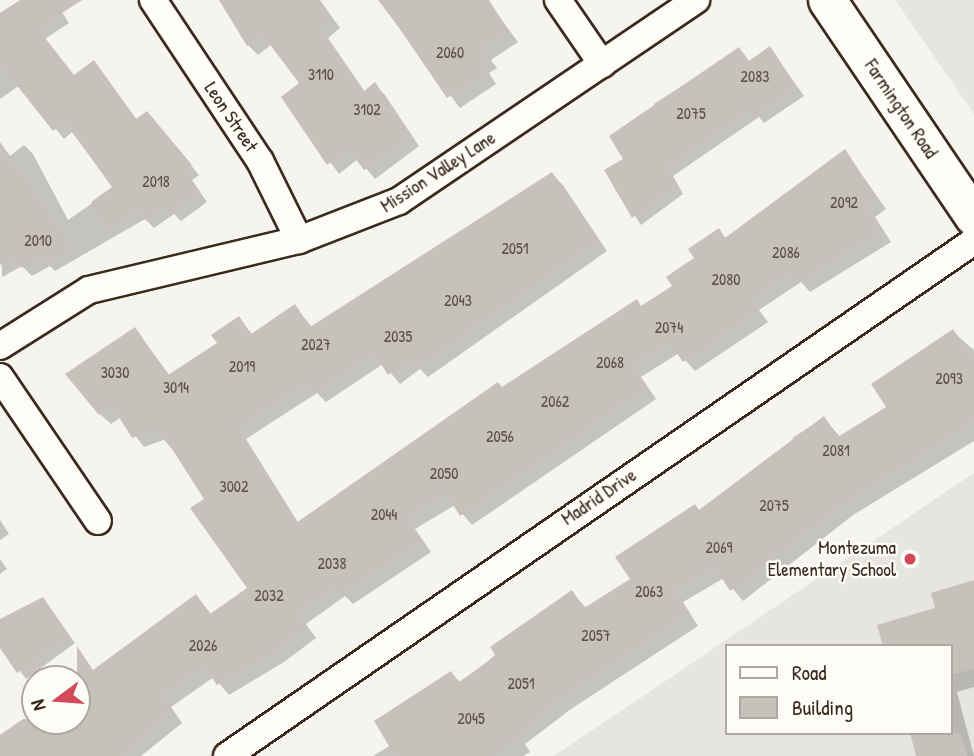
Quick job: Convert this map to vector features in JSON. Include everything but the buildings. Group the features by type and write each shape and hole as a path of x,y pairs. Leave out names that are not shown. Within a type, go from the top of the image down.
{"main road":[{"name":"Farmington Road","path":"827,0 974,217"}],"street":[{"name":"Leon Street","path":"153,0 260,161 299,240"},
{"path":"558,0 602,64"},
{"name":"Mission Valley Lane","path":"0,346 89,290 299,240 399,201 696,0"},
{"name":"Madrid Drive","path":"227,756 974,241"},
{"path":"0,377 98,521"}],"shaded area":[{"path":"895,0 974,0 974,114"},
{"name":"Montezuma Elementary School","path":"974,473 974,756 554,756"}],"place":[{"name":"Montezuma Elementary School","path":"910,559"}]}
